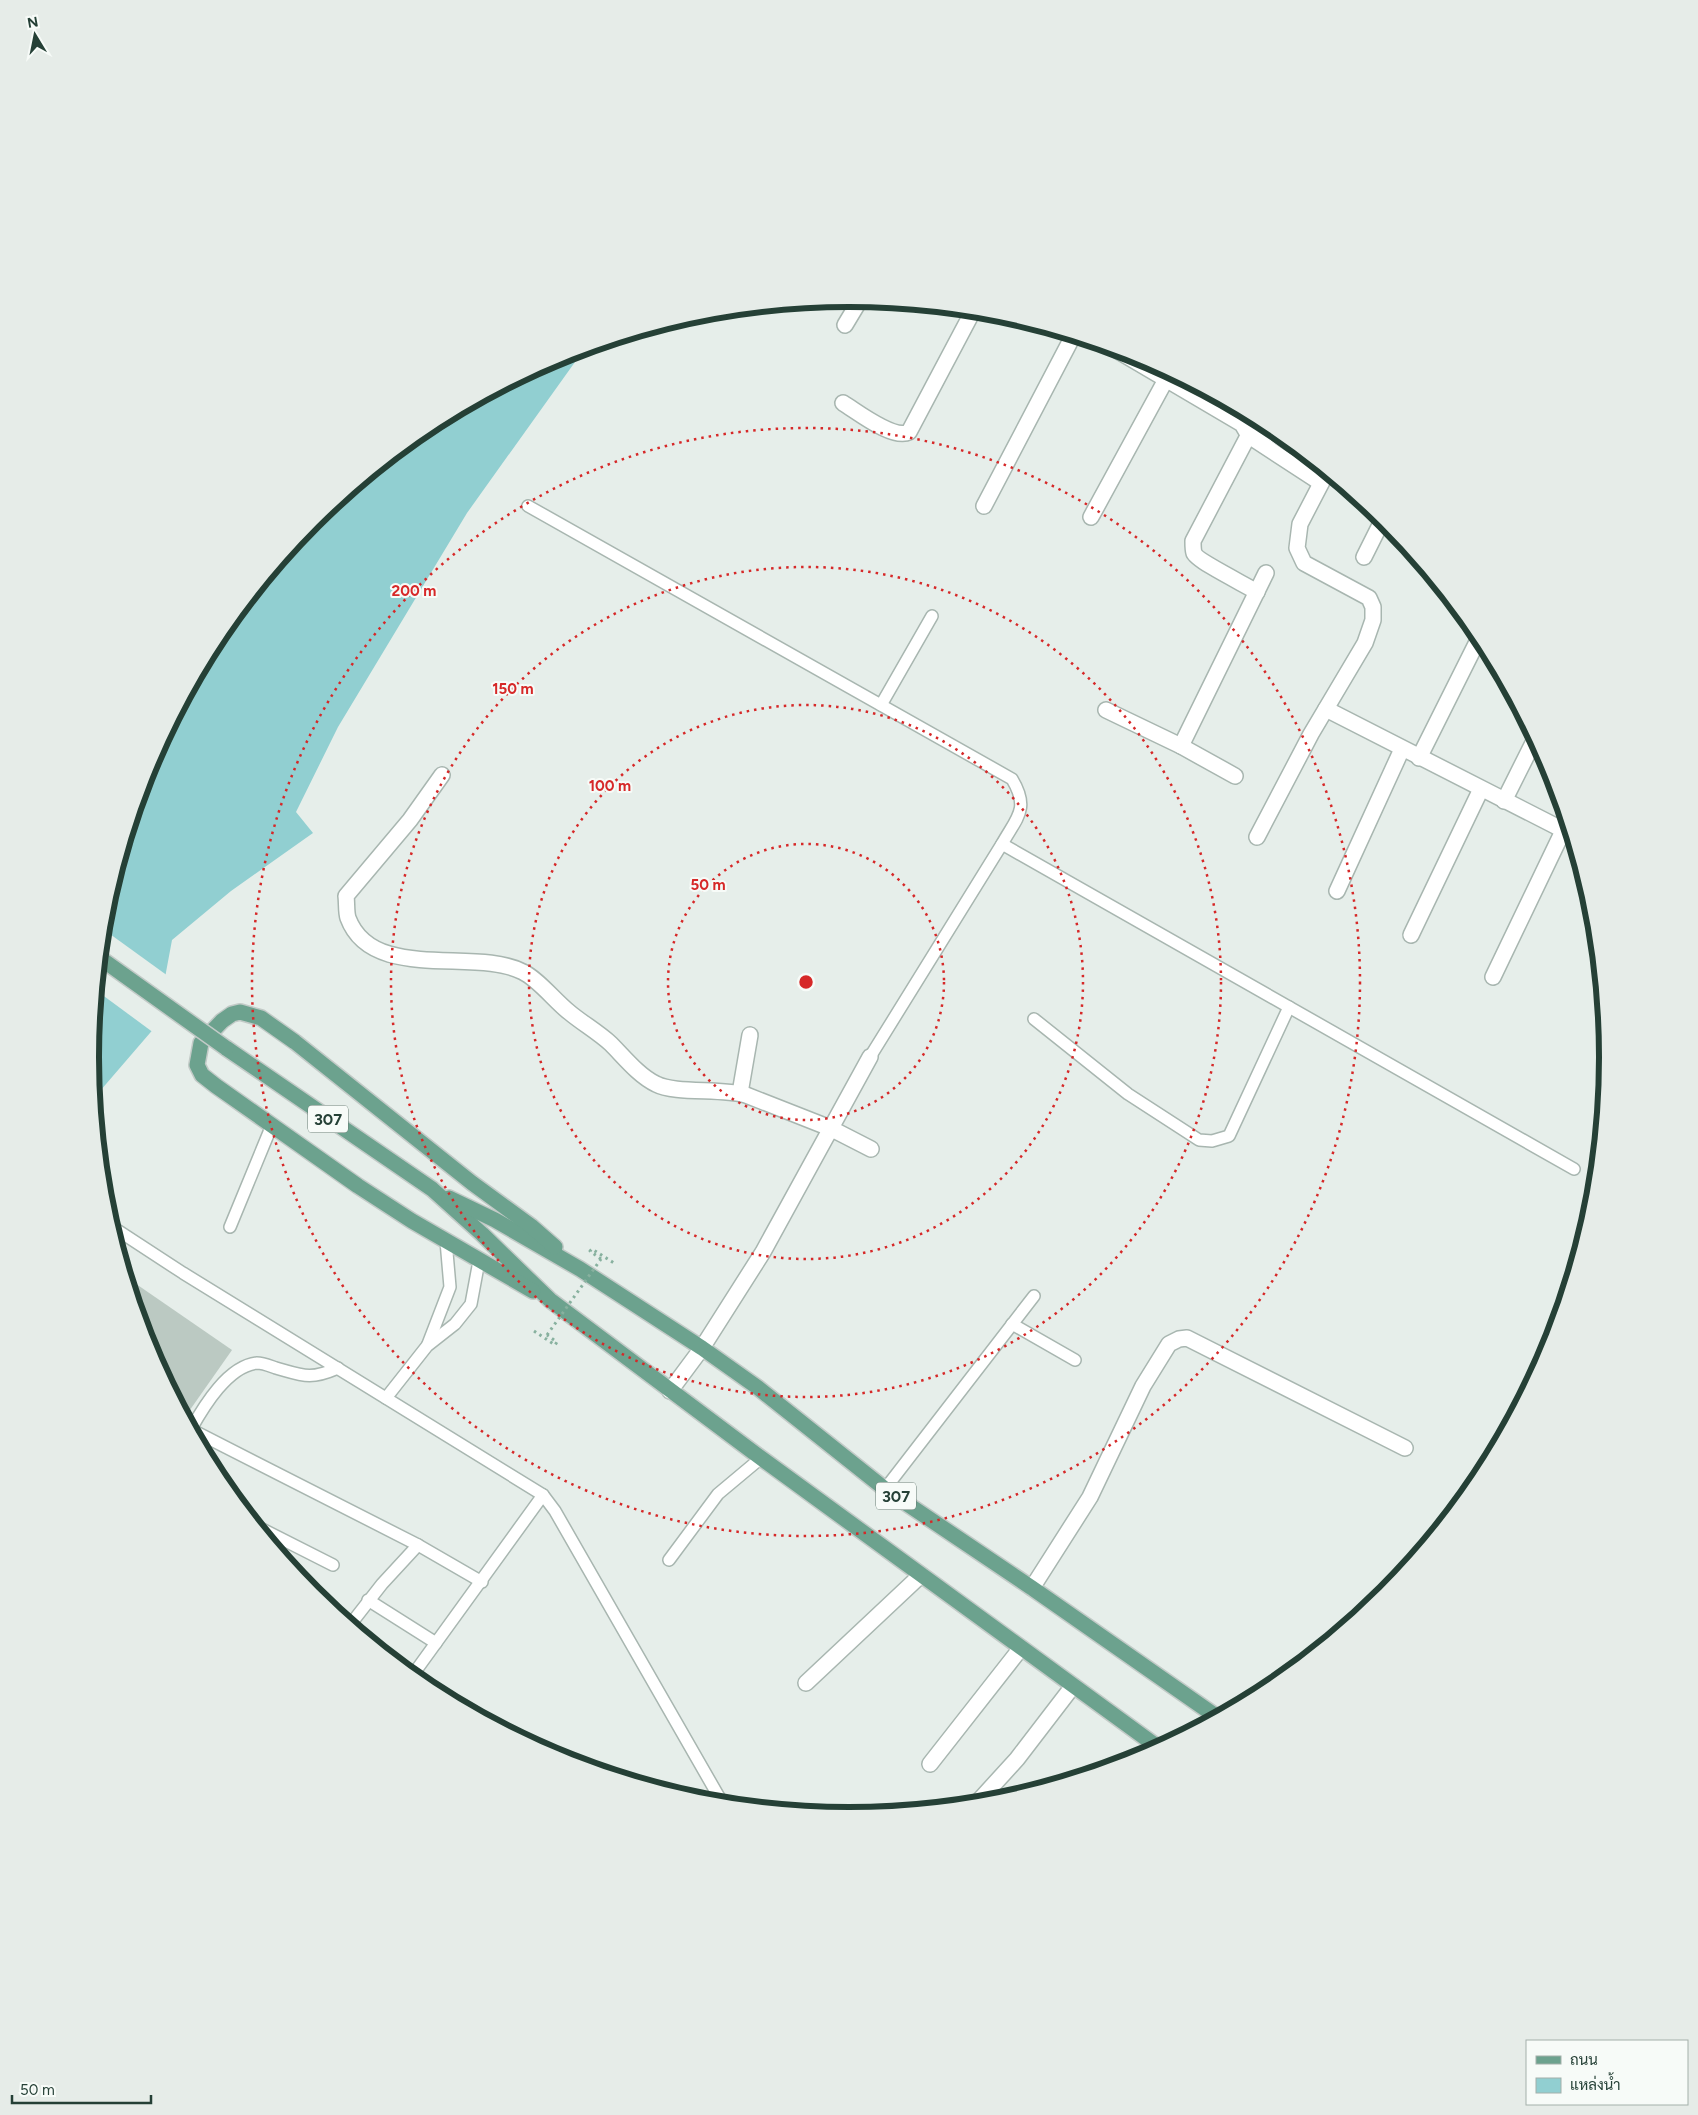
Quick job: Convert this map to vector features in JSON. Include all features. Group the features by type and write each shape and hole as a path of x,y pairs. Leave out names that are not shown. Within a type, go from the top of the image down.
{"main road":[{"name":"307","path":"105,961 226,1048 432,1189 550,1300 670,1391 1153,1743"},
{"path":"550,1300 446,1241 358,1186 202,1076 197,1066 202,1043 222,1021 232,1014 240,1012 261,1018 472,1183 531,1226 580,1269"},
{"name":"307","path":"432,1189 495,1220 580,1269 702,1348 756,1387 885,1489 1032,1588 1212,1713"}],"street":[{"path":"845,325 856,307"},
{"path":"843,404 892,432 905,434 909,432 969,318"},
{"path":"984,506 1070,341"},
{"path":"1091,517 1166,378"},
{"path":"1206,399 1251,426 1324,478 1300,524 1297,548 1304,563 1359,591 1369,598 1373,607 1373,620 1365,643 1326,709 1257,837"},
{"path":"1251,426 1194,541 1193,552 1200,561 1257,592"},
{"path":"1364,557 1379,526"},
{"path":"1181,746 1266,573"},
{"path":"1419,758 1476,645"},
{"path":"1326,709 1564,831"},
{"path":"1106,710 1181,746 1235,776"},
{"path":"1504,801 1531,746"},
{"path":"1338,891 1402,749"},
{"path":"442,775 410,820 346,896 348,917 356,934 381,953 418,960 505,966 524,972 568,1012 606,1039 644,1076 656,1085 740,1093 763,1100 830,1128 871,1149"},
{"path":"1411,935 1481,789"},
{"path":"1492,977 1565,836"},
{"path":"740,1093 750,1035"},
{"path":"670,1391 702,1348 763,1252 870,1057"},
{"path":"1032,1588 1090,1497 1143,1386 1170,1344 1179,1339 1187,1338 1405,1448"},
{"path":"806,1683 921,1575"},
{"path":"930,1764 1021,1648"},
{"path":"985,1795 1017,1760 1073,1686"}],"lane":[{"path":"528,506 1012,779 1020,793 1022,808 1002,844 870,1057"},
{"path":"881,705 932,616"},
{"path":"1002,844 1574,1169"},
{"path":"1034,1019 1128,1094 1199,1140 1212,1141 1229,1136 1289,1007"},
{"path":"230,1227 272,1125"},
{"path":"119,1231 182,1273 543,1495 555,1511 718,1796"},
{"path":"427,1346 450,1287 446,1241"},
{"path":"386,1398 427,1346 455,1324 471,1304 480,1261"},
{"path":"885,1489 1034,1296"},
{"path":"1012,1324 1075,1360"},
{"path":"195,1425 218,1388 241,1368 258,1363 304,1376 319,1376 338,1368"},
{"path":"200,1434 418,1545 482,1582"},
{"path":"669,1560 718,1494 762,1458"},
{"path":"416,1670 482,1582 543,1495"},
{"path":"269,1533 333,1565"},
{"path":"353,1621 368,1600 418,1545"},
{"path":"368,1600 436,1643"}],"path":[{"path":"534,1331 555,1345 558,1342 548,1335 601,1259 590,1252 592,1249 614,1264"}],"water":[{"path":"578,358 467,513 338,727 296,812 313,833 231,891 172,940 156,1026 100,1091 100,1008 105,960 113,911 124,863 156,770 199,682 225,641 285,563 318,527 354,493 392,462 474,408 517,385"}],"pier":[{"path":"109,934 168,976 159,1027 154,1033 101,994"}],"building":[{"path":"134,1282 232,1350 188,1412 156,1345"}]}
